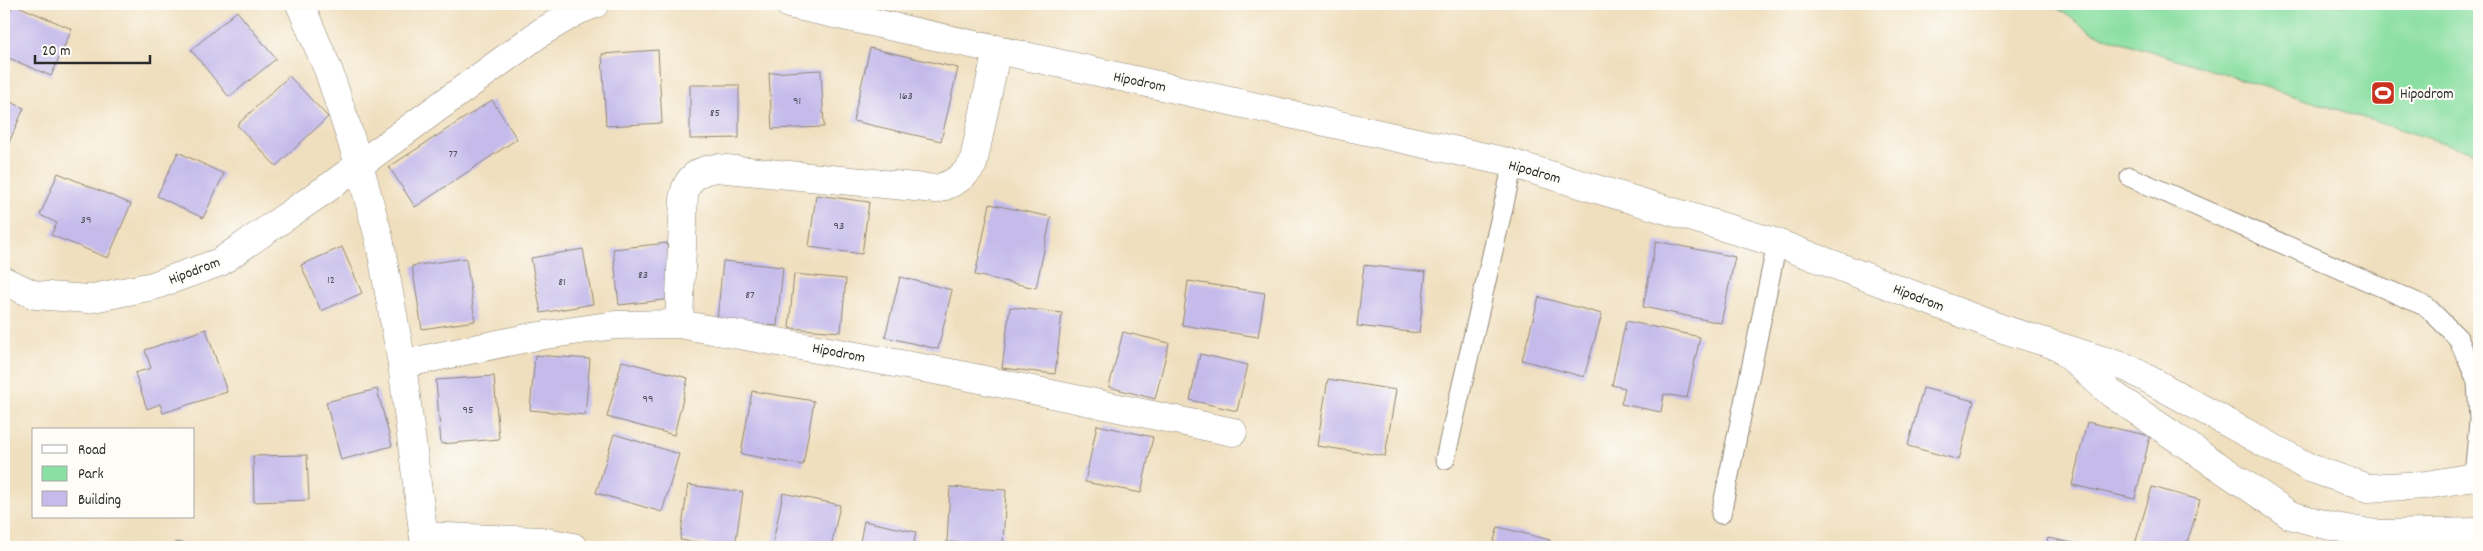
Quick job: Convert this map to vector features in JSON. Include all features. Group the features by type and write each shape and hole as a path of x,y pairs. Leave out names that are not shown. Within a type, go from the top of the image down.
{"street":[{"path":"300,4 329,72 359,164 379,238 402,364 424,541 541,541 573,547"},
{"name":"Hipodrom","path":"4,281 36,295 88,299 153,286 220,262 329,187 540,33 577,11 595,4"},
{"name":"Hipodrom","path":"789,4 1507,162 1776,243 2003,329 2128,368 2310,468 2368,488 2426,485 2477,477"},
{"path":"679,324 684,194 691,178 716,168 936,189 950,185 964,176 973,164 997,49"},
{"name":"Hipodrom","path":"402,364 541,336 615,325 679,324 956,374 1233,432"},
{"name":"Hipodrom","path":"2057,346 2112,394 2290,515 2330,526 2376,534 2479,532"}],"lane":[{"path":"1446,459 1510,177 1507,162"},
{"path":"2130,177 2426,307 2458,338 2477,381 2479,421 2477,477"},
{"path":"1721,514 1776,243"}],"green space":[{"name":"Hipodrom","path":"2051,4 2479,4 2479,154 2093,33"}],"building":[{"path":"13,4 72,29 51,76 4,56 4,24"},
{"path":"237,11 276,59 229,97 191,50"},
{"path":"870,48 958,68 941,141 853,121"},
{"path":"658,50 662,123 606,126 602,54"},
{"path":"821,70 824,127 772,129 769,73"},
{"path":"289,76 328,117 276,166 237,125"},
{"path":"690,85 739,85 739,138 690,139"},
{"path":"4,99 24,108 4,154"},
{"path":"492,100 517,139 415,207 389,167"},
{"path":"178,152 224,174 203,218 157,196"},
{"path":"58,173 131,204 108,258 51,235 57,223 40,215"},
{"path":"816,195 869,202 862,254 809,247"},
{"path":"990,204 1051,217 1036,288 975,275"},
{"path":"1656,241 1735,257 1721,323 1643,307"},
{"path":"667,243 673,299 619,305 613,249"},
{"path":"342,247 362,293 321,311 301,265"},
{"path":"583,249 593,304 541,313 531,258"},
{"path":"466,258 475,321 422,329 412,266"},
{"path":"723,261 783,267 777,326 717,320"},
{"path":"1364,265 1426,272 1419,333 1357,326"},
{"path":"794,274 846,279 841,332 789,328"},
{"path":"900,277 952,290 938,349 885,337"},
{"path":"1188,281 1265,293 1258,337 1182,325"},
{"path":"1539,297 1602,314 1584,377 1522,360"},
{"path":"1010,307 1062,313 1055,374 1002,368"},
{"path":"1626,321 1700,337 1687,398 1664,394 1661,412 1621,404 1625,388 1612,385"},
{"path":"206,329 227,392 163,413 160,404 147,409 135,373 151,368 145,350"},
{"path":"1123,332 1169,343 1155,399 1109,387"},
{"path":"1200,354 1248,365 1237,411 1190,400"},
{"path":"535,355 590,359 585,415 530,410"},
{"path":"622,361 688,378 674,435 607,417"},
{"path":"494,376 499,439 441,444 436,380"},
{"path":"1328,379 1396,390 1385,456 1317,446"},
{"path":"1923,388 1974,401 1959,460 1908,446"},
{"path":"377,389 392,446 341,460 326,402"},
{"path":"752,391 814,401 803,465 741,454"},
{"path":"2087,422 2150,436 2135,499 2072,485"},
{"path":"1097,425 1153,437 1141,493 1085,482"},
{"path":"614,434 679,454 662,512 596,493"},
{"path":"307,455 309,500 254,502 253,456"},
{"path":"688,485 743,492 735,547 680,540"},
{"path":"950,487 1006,490 1003,545 947,542"},
{"path":"2152,487 2200,500 2186,547 2145,547 2135,544"},
{"path":"783,493 840,505 831,547 772,547"},
{"path":"864,521 916,532 913,547 859,547"},
{"path":"1498,527 1550,540 1548,547 1492,547"},
{"path":"2048,538 2088,546 2088,547 2046,547"},
{"path":"175,542 205,546 205,547 174,547"},
{"path":"1135,542 1151,547 1134,547"}],"place":[{"name":"Hipodrom","path":"2383,93"}]}
